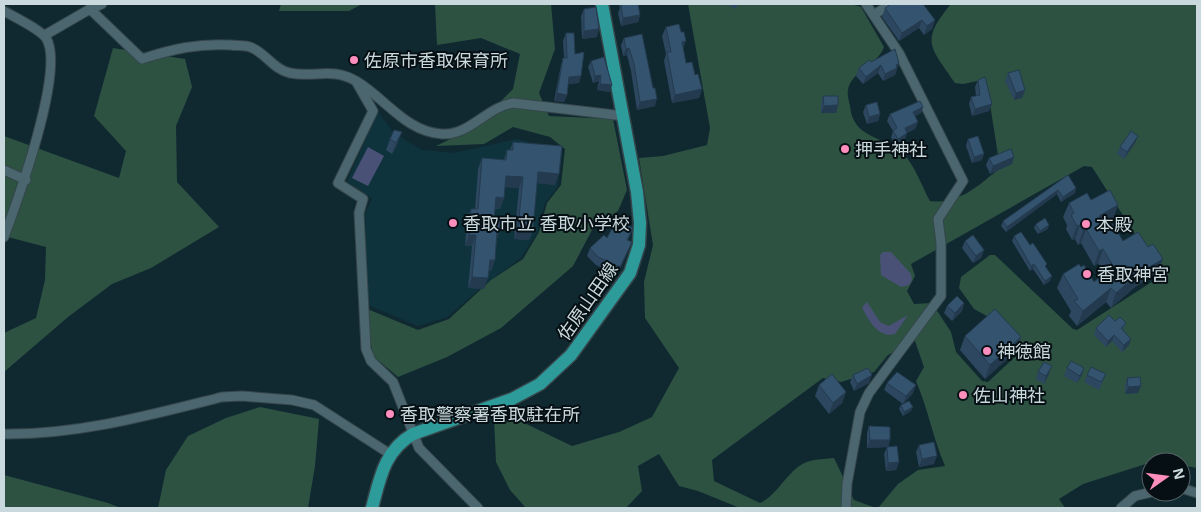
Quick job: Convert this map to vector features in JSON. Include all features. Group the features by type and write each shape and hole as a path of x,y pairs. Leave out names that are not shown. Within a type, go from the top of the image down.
{"main road":[{"name":"佐原山田線","path":"372,508 383,468 390,454 399,443 413,434 512,399 540,384 571,355 630,273 639,245 640,223 624,116 602,4"}],"street":[{"path":"45,35 102,4"},
{"path":"846,508 847,484 860,412 869,393 940,296 941,243 938,219 963,182 899,53 875,14 866,4"},
{"path":"875,14 891,4"},
{"path":"90,9 142,59 174,49 210,44 249,46 283,71 300,74 334,72 356,81 372,91 411,125 441,134 456,133 500,106 513,104 624,116"},
{"path":"4,11 45,35 49,44 52,70 26,180 4,237"},
{"path":"356,81 374,111 338,183 363,199 359,213 366,349 371,361 393,382 419,448 478,508"},
{"path":"4,170 26,180"},
{"path":"4,434 28,434 101,426 222,397 242,396 292,400 314,405 390,454"},
{"path":"1121,508 1135,496 1141,495"}],"shaded area":[{"name":"香取市立 香取小学校","path":"378,112 394,133 422,150 454,153 517,139 536,144 562,156 558,186 545,203 537,232 521,258 488,282 447,317 418,326 368,305 365,214 372,199 347,181"}],"green space":[{"path":"281,4 362,4 349,11 279,11"},
{"path":"435,4 551,4 555,49 539,93 549,116 613,119 627,190 618,211 592,230 573,266 501,328 447,357 398,377 373,356 365,308 418,330 449,319 491,280 523,259 539,232 547,203 561,185 565,149 550,137 513,127 484,144 436,146 475,127 513,89 520,54 481,38 437,45"},
{"path":"688,4 851,4 861,7 884,47 876,59 850,83 848,94 852,117 863,131 887,143 903,154 915,170 930,201 940,201 959,197 1000,168 987,85 982,80 963,84 955,83 940,61 932,44 935,27 951,4 1197,4 1197,468 1191,467 1191,452 1141,452 1141,465 1083,484 1059,499 1065,508 878,508 898,484 918,470 945,466 916,381 924,367 915,341 888,355 874,372 841,382 823,378 712,460 714,481 760,503 767,499 802,464 813,460 834,458 854,500 876,508 740,508 698,491 679,486 659,454 638,466 642,491 626,508 526,508 510,490 496,462 494,418 518,420 572,446 619,432 652,417 679,368 645,318 644,282 653,245 639,158 663,156 707,145 710,128","holes":["1084,166 1092,167 1160,273 1158,278 1077,330 1073,329 995,255 990,255 961,277 959,288 974,309 996,321 1019,349 1019,353 988,382 982,381 956,352 951,332 932,303 914,304 907,291 915,276 911,264"]},
{"path":"113,48 185,59 192,87 176,126 177,182 219,227 151,268 112,284 68,317 4,372 4,333 36,318 45,280 46,247 4,236 4,136 119,178 126,151 94,116"},
{"path":"260,407 319,419 315,466 308,508 158,508 166,470 188,436 226,418"},
{"path":"4,475 108,503 121,508 4,508"}],"water":[{"path":"368,147 384,156 368,186 352,178"},
{"path":"883,252 891,252 911,274 912,280 909,285 901,287 881,275 880,255"},
{"path":"867,302 880,322 889,326 908,315 895,334 884,334 871,323 864,312 862,307"}],"building":[{"path":"638,4 640,15 623,18 621,5"},
{"path":"891,4 923,4 935,20 927,26 922,20 902,33 885,8"},
{"path":"596,7 599,29 584,31 584,9"},
{"path":"679,24 681,32 684,32 686,41 682,42 686,63 692,62 695,75 698,74 702,89 675,95 667,52 671,52 666,27"},
{"path":"566,33 574,33 575,54 584,52 581,76 569,77 567,95 557,93 563,58 567,58"},
{"path":"642,34 657,99 640,102 634,64 629,48 626,49 624,38"},
{"path":"895,49 899,63 896,65 897,68 885,74 881,65 866,77 859,68 869,60 871,62"},
{"path":"604,57 612,85 600,84 601,75 595,76 591,61"},
{"path":"1019,70 1025,90 1016,93 1008,73"},
{"path":"985,77 992,104 975,109 971,97 980,95 978,80"},
{"path":"823,96 838,96 838,105 824,106"},
{"path":"920,101 923,107 913,112 918,122 905,128 907,133 898,139 893,131 897,128 890,114"},
{"path":"877,102 880,114 869,117 866,105"},
{"path":"394,130 402,132 396,143 390,139"},
{"path":"1131,131 1138,136 1127,152 1120,147"},
{"path":"978,136 984,154 974,157 968,139"},
{"path":"513,142 562,146 559,174 538,172 533,229 518,228 523,177 506,176 504,198 496,197 494,220 501,220 500,231 497,231 495,260 490,260 488,278 472,277 476,235 469,235 471,209 478,209 482,158 506,160 507,150 513,150"},
{"path":"1011,149 1014,157 993,166 989,158"},
{"path":"1068,175 1076,188 1063,197 1058,190 1007,227 1003,221"},
{"path":"1110,190 1118,205 1099,216 1105,228 1113,224 1123,241 1138,232 1148,247 1153,244 1163,259 1141,272 1116,293 1111,288 1083,311 1074,301 1078,299 1063,274 1079,264 1081,267 1084,265 1094,282 1113,266 1103,249 1099,251 1086,229 1083,231 1080,225 1077,226 1071,215 1074,213 1069,203 1087,193 1091,200"},
{"path":"1045,218 1049,225 1040,231 1036,224"},
{"path":"617,219 633,228 627,240 632,242 620,267 598,257 590,248 604,235 607,238"},
{"path":"1021,232 1030,245 1033,243 1047,264 1045,266 1052,276 1045,281 1034,264 1031,266 1014,236"},
{"path":"973,235 984,250 976,256 965,241"},
{"path":"957,296 964,303 955,313 947,306"},
{"path":"995,309 1021,337 990,365 965,336"},
{"path":"1109,315 1115,321 1120,317 1126,323 1121,328 1131,339 1124,345 1114,335 1108,341 1096,328"},
{"path":"1071,361 1084,368 1080,376 1067,368"},
{"path":"1044,362 1052,366 1046,376 1038,372"},
{"path":"1091,367 1106,374 1101,382 1087,375"},
{"path":"868,368 872,375 857,384 853,375"},
{"path":"897,372 916,385 906,396 887,383"},
{"path":"832,374 846,392 833,403 819,385"},
{"path":"1140,377 1141,386 1128,387 1127,378"},
{"path":"909,401 913,407 904,412 901,405"},
{"path":"869,426 890,427 890,440 870,440"},
{"path":"934,442 937,456 922,459 919,445"},
{"path":"897,446 899,462 888,463 887,447"}],"place":[{"name":"佐原市香取保育所","path":"354,60"},
{"name":"押手神社","path":"845,149"},
{"name":"香取市立 香取小学校","path":"453,223"},
{"name":"本殿","path":"1086,224"},
{"name":"香取神宮","path":"1087,274"},
{"name":"神徳館","path":"987,351"},
{"name":"佐山神社","path":"963,395"},
{"name":"香取警察署香取駐在所","path":"390,414"}]}
